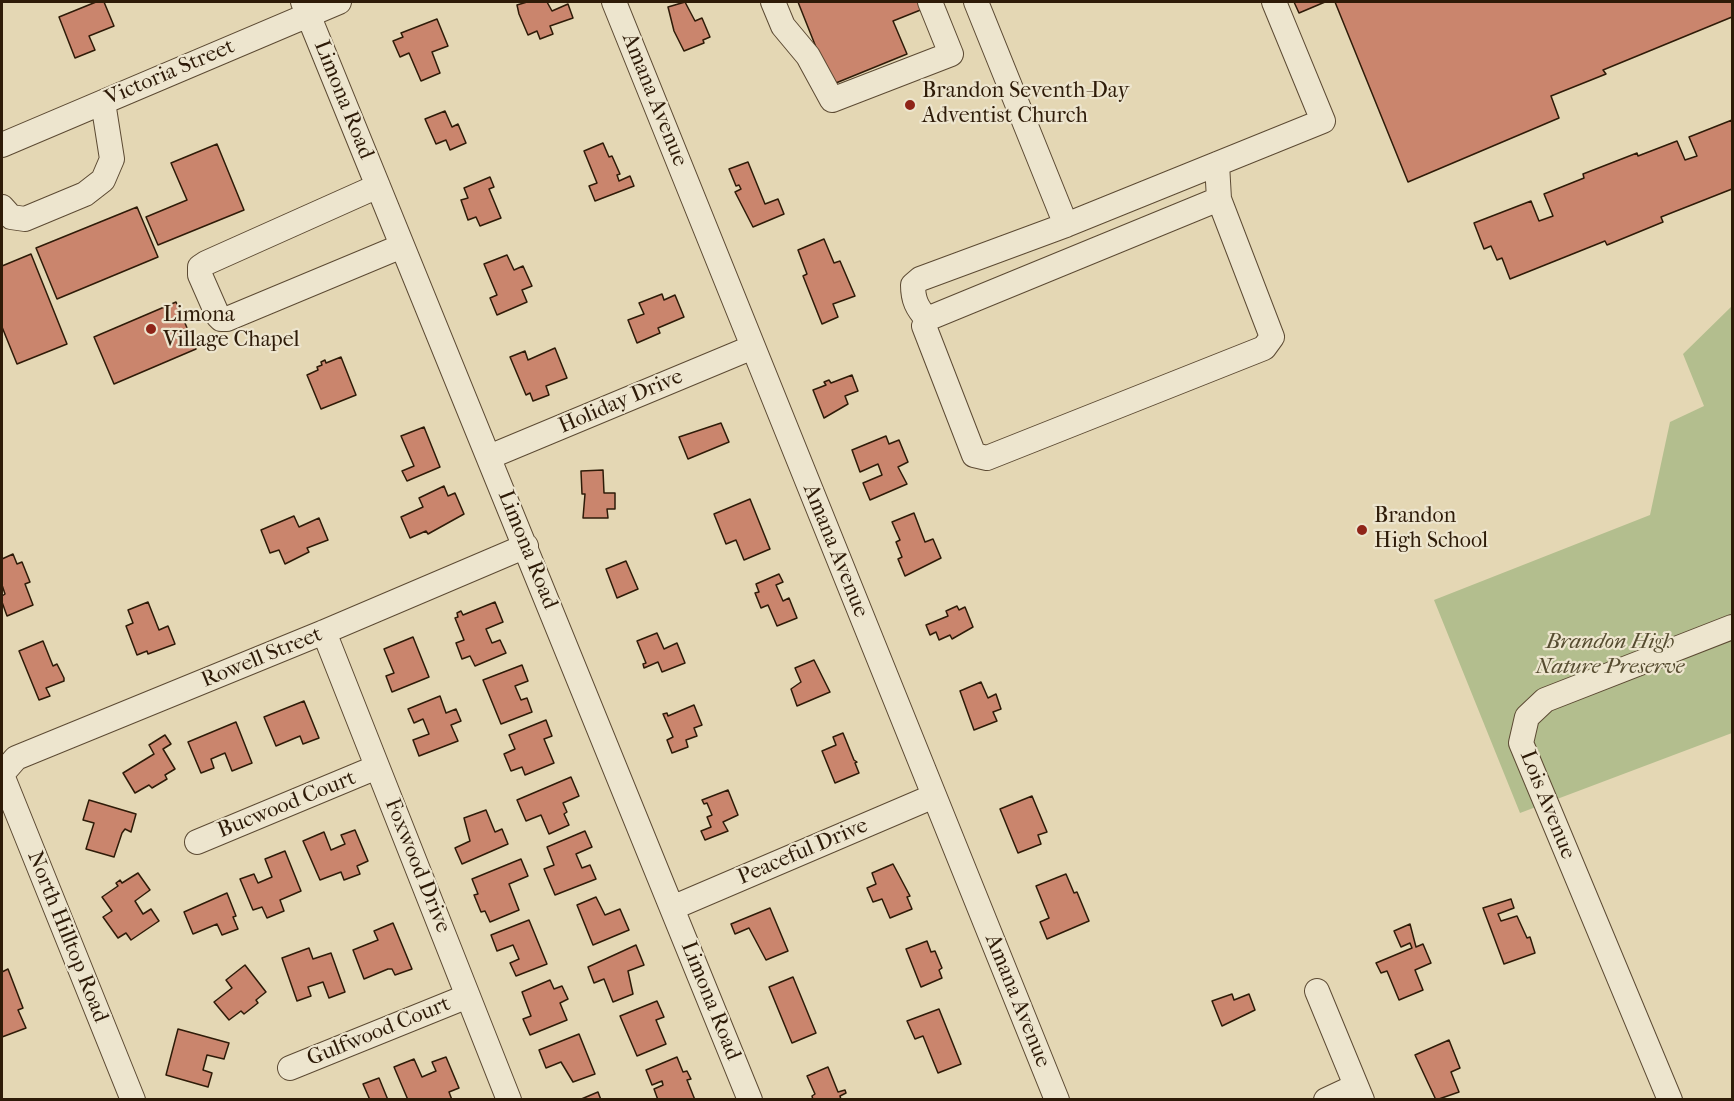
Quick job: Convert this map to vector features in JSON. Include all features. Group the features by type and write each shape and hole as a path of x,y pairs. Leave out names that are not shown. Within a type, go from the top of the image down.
{"street":[{"name":"Victoria Street","path":"2,145 103,102 306,8 339,2"},
{"name":"Amana Avenue","path":"614,2 1057,1100"},
{"path":"774,2 783,26 808,56 832,100 951,54 930,2"},
{"path":"976,2 1066,225"},
{"path":"927,319 919,310 913,297 913,285 920,279 1066,225 1323,121 1274,2"},
{"name":"Limona Road","path":"306,8 750,1100"},
{"path":"2,207 11,217 25,219 86,194 103,180 112,159 103,102"},
{"path":"1217,164 1219,199 1272,338 1264,348 987,458 974,455 924,326 927,319 1219,199"},
{"path":"378,186 206,263 200,267 200,275 218,316 221,319 227,319 402,246"},
{"name":"Holiday Drive","path":"489,457 753,347"},
{"name":"Rowell Street","path":"2,775 16,758 324,632 526,546"},
{"name":"Lois Avenue","path":"1670,1100 1521,743 1527,717 1545,700 1732,627"},
{"name":"Foxwood Drive","path":"324,632 510,1100"},
{"name":"Bucwood Court","path":"196,842 377,767"},
{"name":"North Hilltop Road","path":"2,775 133,1100"},
{"name":"Peaceful Drive","path":"672,908 933,796"},
{"path":"1317,991 1359,1093 1326,1100"},
{"name":"Gulfwood Court","path":"290,1068 468,996"}],"green space":[{"name":"Brandon High Nature Preserve","path":"1732,306 1732,733 1520,813 1434,600 1650,515 1670,422 1704,406 1683,354"}],"building":[{"path":"96,2 104,2 114,26 89,36 95,50 75,58 59,17"},
{"path":"527,2 547,2 552,11 568,4 573,18 550,26 553,34 540,39 537,31 528,35 517,5"},
{"path":"685,2 695,21 702,18 710,37 703,40 704,43 684,51 674,31 668,7"},
{"path":"798,2 926,2 928,7 893,21 907,54 831,85"},
{"path":"1294,2 1325,2 1299,13"},
{"path":"1335,2 1732,2 1732,17 1603,70 1606,74 1551,96 1559,118 1408,182"},
{"path":"437,19 448,46 432,52 440,73 421,81 409,53 400,57 393,41 403,37 401,33"},
{"path":"445,111 452,127 458,124 466,143 450,150 446,140 436,144 425,119"},
{"path":"1732,120 1732,189 1661,217 1663,222 1607,245 1605,241 1510,279 1502,258 1497,260 1491,246 1484,249 1474,223 1531,201 1539,221 1553,216 1544,194 1584,178 1583,174 1637,153 1638,156 1677,141 1685,160 1697,156 1689,137"},
{"path":"603,143 620,174 617,175 619,181 630,176 634,186 595,201 589,186 597,183 584,151"},
{"path":"217,144 244,210 158,245 146,217 187,200 171,163"},
{"path":"748,162 765,204 778,199 784,214 753,227 735,192 741,189 739,185 736,186 729,169"},
{"path":"490,177 494,187 489,189 501,218 480,226 476,217 468,220 461,200 468,198 464,188"},
{"path":"137,207 158,257 57,299 36,248"},
{"path":"824,239 834,263 840,261 855,296 833,304 838,317 822,324 803,276 807,274 798,250"},
{"path":"31,254 67,344 17,364 2,327 2,266"},
{"path":"507,255 514,270 523,266 532,286 522,290 527,302 497,315 490,298 497,295 484,264"},
{"path":"662,294 664,300 675,295 684,317 658,328 660,333 637,343 628,320 644,314 639,303"},
{"path":"176,302 196,349 114,384 94,337"},
{"path":"555,348 567,378 546,386 549,395 533,401 530,393 526,395 510,357 525,351 528,360"},
{"path":"341,357 356,395 321,409 307,375 318,370 317,367 322,365 321,362 325,360 326,363"},
{"path":"852,375 858,391 845,396 848,404 824,418 813,390 826,385 824,382 829,380 831,383"},
{"path":"721,423 729,442 688,459 679,437"},
{"path":"424,427 440,467 407,481 402,471 414,466 401,436"},
{"path":"886,436 889,444 899,440 908,462 898,467 907,484 870,500 863,483 882,475 878,464 860,472 852,450"},
{"path":"603,470 604,493 615,493 615,509 607,509 608,518 583,518 585,494 582,494 581,471"},
{"path":"444,486 448,496 455,493 464,514 428,534 426,531 410,538 401,517 423,507 419,498"},
{"path":"750,499 770,549 744,560 736,540 726,544 714,514"},
{"path":"914,513 925,542 933,539 941,558 905,576 898,559 902,557 896,542 900,540 892,522"},
{"path":"294,516 299,527 319,518 328,540 307,548 309,552 285,564 279,550 270,553 261,530"},
{"path":"13,554 17,564 22,562 30,582 25,584 33,605 7,616 2,602 2,596 5,594 2,585 2,559"},
{"path":"626,561 638,589 617,598 606,569"},
{"path":"779,574 783,582 776,585 783,601 789,598 797,618 777,626 768,605 761,608 755,593 759,592 756,584"},
{"path":"148,602 159,630 168,626 175,644 148,654 147,651 137,655 126,626 133,623 128,610"},
{"path":"495,602 503,622 486,629 492,643 500,640 506,653 475,666 470,656 462,659 456,643 464,640 455,618 461,611 463,615"},
{"path":"957,606 959,610 965,607 973,627 952,639 950,635 939,640 936,632 930,635 926,625 948,616 946,611"},
{"path":"657,633 664,649 677,643 685,663 662,672 658,662 644,668 643,664 646,663 637,641"},
{"path":"413,637 429,677 392,692 386,676 394,673 384,649"},
{"path":"43,641 53,666 57,664 64,681 46,688 50,696 39,700 19,651"},
{"path":"814,660 830,692 797,706 791,689 801,682 795,668"},
{"path":"522,665 528,681 515,686 521,700 527,698 532,712 501,724 483,680"},
{"path":"981,682 988,698 996,694 1001,709 993,712 997,721 974,730 960,691"},
{"path":"440,696 446,713 456,709 461,721 451,725 458,741 419,756 413,740 429,734 423,719 414,723 408,709"},
{"path":"304,701 319,738 303,744 300,736 276,746 264,717"},
{"path":"694,705 702,725 694,728 697,736 686,740 688,747 672,753 667,740 673,737 663,714 667,713 668,716"},
{"path":"546,720 552,736 544,739 554,763 525,775 522,767 511,771 504,754 515,749 509,735"},
{"path":"236,722 252,763 232,771 225,753 211,759 214,768 201,773 188,742"},
{"path":"843,733 854,760 857,762 855,763 859,773 835,783 822,751 836,745 833,737"},
{"path":"165,735 171,744 163,749 175,769 165,775 167,779 152,788 149,785 135,793 123,773 154,754 149,745"},
{"path":"571,777 579,796 563,803 567,812 564,814 569,825 549,834 541,815 526,821 517,800"},
{"path":"728,790 738,815 723,822 728,831 705,840 701,831 711,827 707,817 712,815 707,803 704,804 702,800"},
{"path":"1032,796 1047,832 1038,835 1041,844 1018,853 1000,809"},
{"path":"89,800 136,814 131,832 125,829 122,833 114,857 86,849 94,823 83,820"},
{"path":"486,810 495,832 502,829 508,844 462,864 455,848 470,841 464,818"},
{"path":"355,830 368,861 357,866 360,874 344,880 341,872 320,880 303,841 324,832 331,850 345,844 341,835"},
{"path":"585,831 592,847 576,854 582,868 590,865 596,879 555,895 544,869 554,865 547,847"},
{"path":"285,851 301,891 280,900 284,911 267,918 262,907 253,910 240,879 254,874 258,883 272,877 265,859"},
{"path":"521,859 528,876 509,884 519,910 490,922 485,911 481,912 474,895 478,894 472,879"},
{"path":"893,864 910,896 907,897 912,909 890,918 882,899 873,902 867,888 876,884 872,873"},
{"path":"138,873 150,890 135,901 143,914 151,909 159,921 131,940 126,933 118,938 103,917 112,911 102,897 118,886 116,883 120,880 122,883"},
{"path":"1066,874 1074,893 1077,892 1089,921 1047,939 1040,922 1049,918 1036,886"},
{"path":"227,893 236,916 233,917 238,929 222,935 217,924 193,934 184,912"},
{"path":"596,897 605,915 620,909 629,930 593,945 577,905"},
{"path":"1511,899 1514,908 1498,914 1501,921 1517,916 1527,938 1530,937 1535,953 1504,964 1483,908"},
{"path":"770,908 788,951 766,960 749,928 735,934 731,924"},
{"path":"529,920 547,964 516,976 510,963 519,959 513,945 497,951 491,935"},
{"path":"393,923 412,969 395,975 392,969 388,969 364,979 353,950 378,940 374,931"},
{"path":"1410,924 1416,947 1423,944 1431,963 1415,970 1423,990 1399,1000 1387,971 1381,973 1376,963 1412,948 1410,943 1401,947 1394,931"},
{"path":"927,941 931,952 935,951 942,968 939,970 942,978 921,987 906,949"},
{"path":"636,945 644,965 628,971 633,994 613,1002 604,979 594,983 588,967"},
{"path":"309,948 313,959 331,953 345,992 329,998 323,982 308,987 311,996 297,1001 282,958"},
{"path":"245,965 266,992 256,1000 258,1003 244,1014 241,1011 229,1020 214,1002 232,988 226,980"},
{"path":"8,969 23,1008 18,1010 26,1028 2,1037 2,972"},
{"path":"793,977 816,1033 792,1043 769,987"},
{"path":"550,980 554,989 562,986 568,999 560,1003 567,1020 530,1035 523,1019 531,1016 522,992"},
{"path":"1232,994 1234,1000 1249,994 1255,1010 1222,1026 1212,1001"},
{"path":"657,1001 664,1017 656,1020 666,1044 637,1056 620,1016"},
{"path":"939,1009 961,1064 938,1073 923,1036 915,1039 907,1021"},
{"path":"178,1029 229,1043 224,1059 207,1055 203,1070 212,1073 208,1087 166,1075"},
{"path":"579,1034 595,1074 573,1082 561,1062 546,1068 539,1050"},
{"path":"1449,1040 1460,1068 1451,1072 1459,1092 1436,1100 1415,1055"},
{"path":"446,1057 459,1088 449,1092 452,1100 408,1100 394,1067 414,1059 422,1077 436,1071 432,1062"},
{"path":"677,1057 683,1072 687,1071 691,1079 687,1080 695,1100 658,1100 654,1089 663,1085 662,1081 652,1085 646,1070"},
{"path":"828,1067 838,1092 845,1090 846,1093 840,1096 841,1100 813,1100 812,1096 815,1094 807,1076"},
{"path":"379,1078 388,1100 370,1100 363,1084"},
{"path":"598,1092 601,1100 579,1100"}],"place":[{"name":"Brandon Seventh-Day Adventist Church","path":"910,105"},
{"name":"Limona Village Chapel","path":"151,329"},
{"name":"Brandon High School","path":"1362,530"}]}
